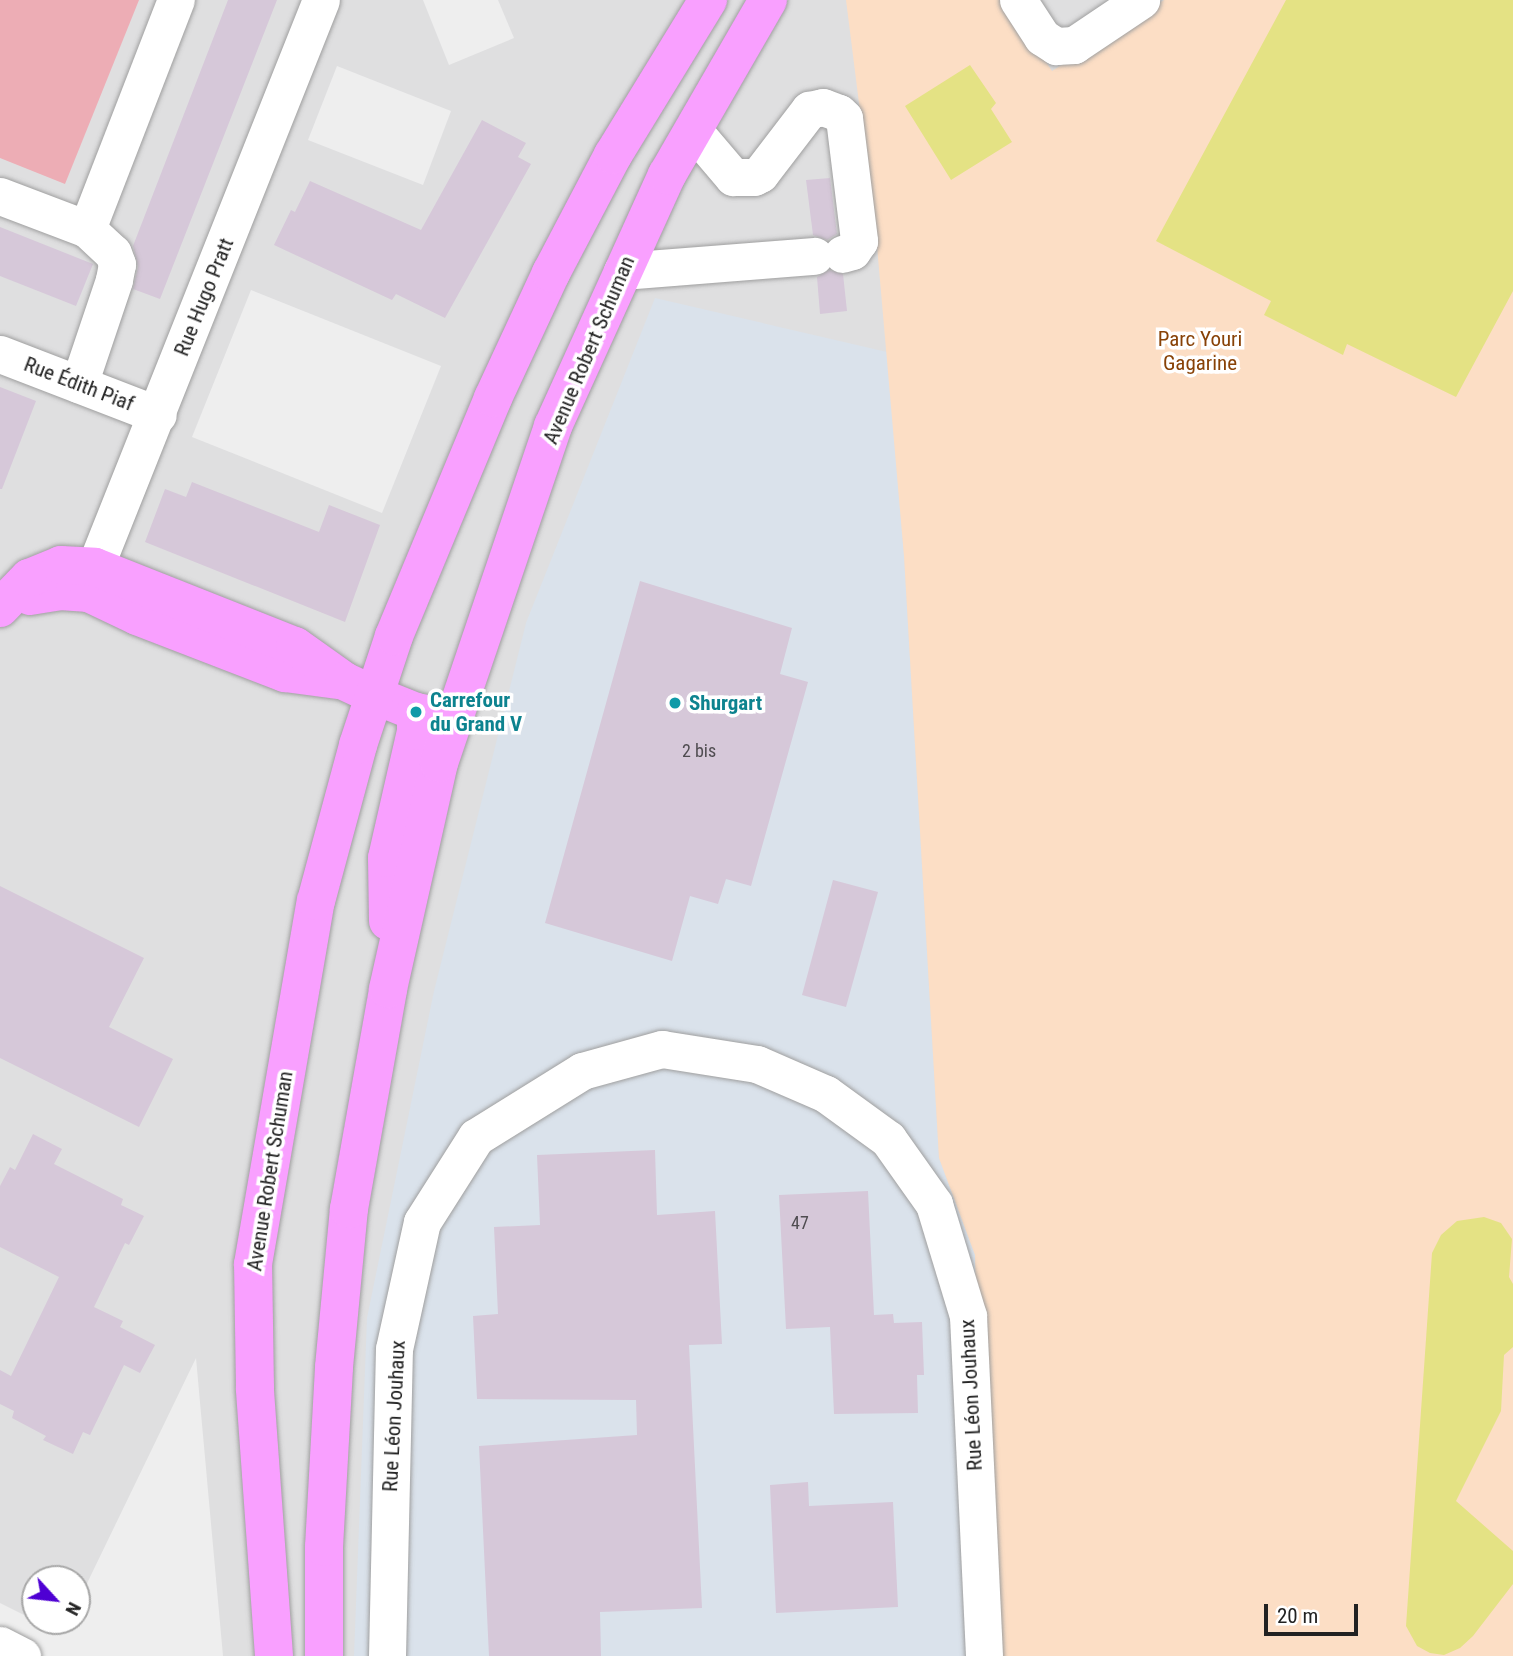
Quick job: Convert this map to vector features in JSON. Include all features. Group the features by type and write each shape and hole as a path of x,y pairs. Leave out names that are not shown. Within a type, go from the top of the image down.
{"main road":[{"name":"Avenue Robert Schuman","path":"268,1647 255,1388 253,1265 316,901 359,688 394,636 493,398 551,273 612,155 708,0"},
{"name":"Avenue Robert Schuman","path":"324,1656 324,1533 334,1367 349,1209 388,989 387,858 416,732 434,716 553,426 667,175 768,0"},
{"path":"0,609 29,578 61,565 92,580 295,646 359,688 434,716"}],"street":[{"path":"87,229 176,0"},
{"name":"Rue Hugo Pratt","path":"92,580 321,0"},
{"path":"1018,0 1042,37 1056,46 1074,45 1141,0"},
{"path":"622,271 828,255 852,251 859,241 844,118 839,113 823,107 809,110 760,174 754,177 733,177 693,130"},
{"path":"0,196 87,229 113,253 117,264 90,357 79,384"},
{"name":"Rue Édith Piaf","path":"0,354 158,415"},
{"name":"Rue Léon Jouhaux","path":"387,1656 394,1349 422,1222 476,1137 582,1071 662,1049 757,1064 826,1094 888,1139 934,1204 968,1316 984,1656"},
{"path":"0,1645 22,1656"}],"shaded area":[{"path":"0,0 1513,0 1513,1656 0,1656"},
{"path":"0,0 139,0 65,184 0,158"},
{"path":"423,0 498,0 514,38 449,65"},
{"path":"1286,0 1513,0 1513,291 1456,397 1347,344 1343,355 1264,315 1271,301 1156,241"},
{"path":"970,65 996,103 991,109 1012,142 951,180 905,106"},
{"path":"337,66 451,111 423,185 308,140"},
{"path":"251,290 441,366 382,513 192,437"},
{"path":"655,298 887,352 904,556 939,1158 975,1255 981,1544 988,1656 354,1656 367,1318 434,991 526,623"},
{"path":"1484,1217 1501,1223 1512,1239 1509,1277 1513,1284 1513,1347 1504,1355 1501,1411 1456,1501 1513,1551 1513,1584 1473,1636 1460,1648 1444,1655 1430,1653 1417,1646 1406,1626 1432,1253 1441,1235 1457,1221"},
{"path":"196,1358 223,1656 0,1656 0,1603 21,1614 21,1635 91,1635 91,1575"}],"green space":[{"name":"Parc Youri Gagarine","path":"846,0 1005,0 1052,71 1164,0 1513,0 1513,1656 988,1656 981,1544 975,1255 939,1158 904,556 877,246"}],"building":[{"path":"228,0 277,0 160,299 133,289 138,267 133,246"},
{"path":"482,120 526,143 518,157 531,164 445,318 396,294 392,300 274,245 291,210 295,212 310,181 421,230"},
{"path":"830,178 837,234 827,240 813,235 806,180"},
{"path":"0,227 93,264 76,306 0,276"},
{"path":"829,270 843,274 847,311 820,314 817,277"},
{"path":"0,387 36,401 2,489 0,489"},
{"path":"192,482 319,532 329,505 380,525 345,622 145,542 165,489 186,497"},
{"name":"Shurgart","path":"640,581 792,628 780,674 808,682 751,886 726,879 718,904 690,896 672,961 545,923"},
{"path":"833,880 878,892 846,1007 802,995"},
{"path":"0,886 144,958 109,1027 173,1059 139,1127 0,1058"},
{"path":"33,1134 62,1149 54,1164 123,1199 121,1205 144,1216 129,1245 125,1243 94,1307 123,1321 120,1327 155,1345 140,1373 124,1365 90,1435 83,1432 73,1454 43,1440 46,1436 12,1418 14,1411 0,1404 0,1370 11,1376 59,1277 0,1247 0,1186 10,1167 15,1170"},
{"path":"655,1150 657,1215 715,1211 722,1344 689,1345 702,1608 600,1612 601,1656 489,1656 479,1446 637,1435 636,1400 477,1399 473,1316 498,1314 494,1227 540,1225 537,1155"},
{"path":"868,1191 874,1315 893,1314 894,1323 922,1322 924,1375 917,1375 918,1413 834,1414 830,1327 786,1329 779,1195"},
{"path":"808,1482 809,1506 893,1502 898,1607 776,1613 770,1485"}],"place":[{"name":"Shurgart","path":"675,703"},
{"name":"Carrefour du Grand V","path":"416,712"}]}
